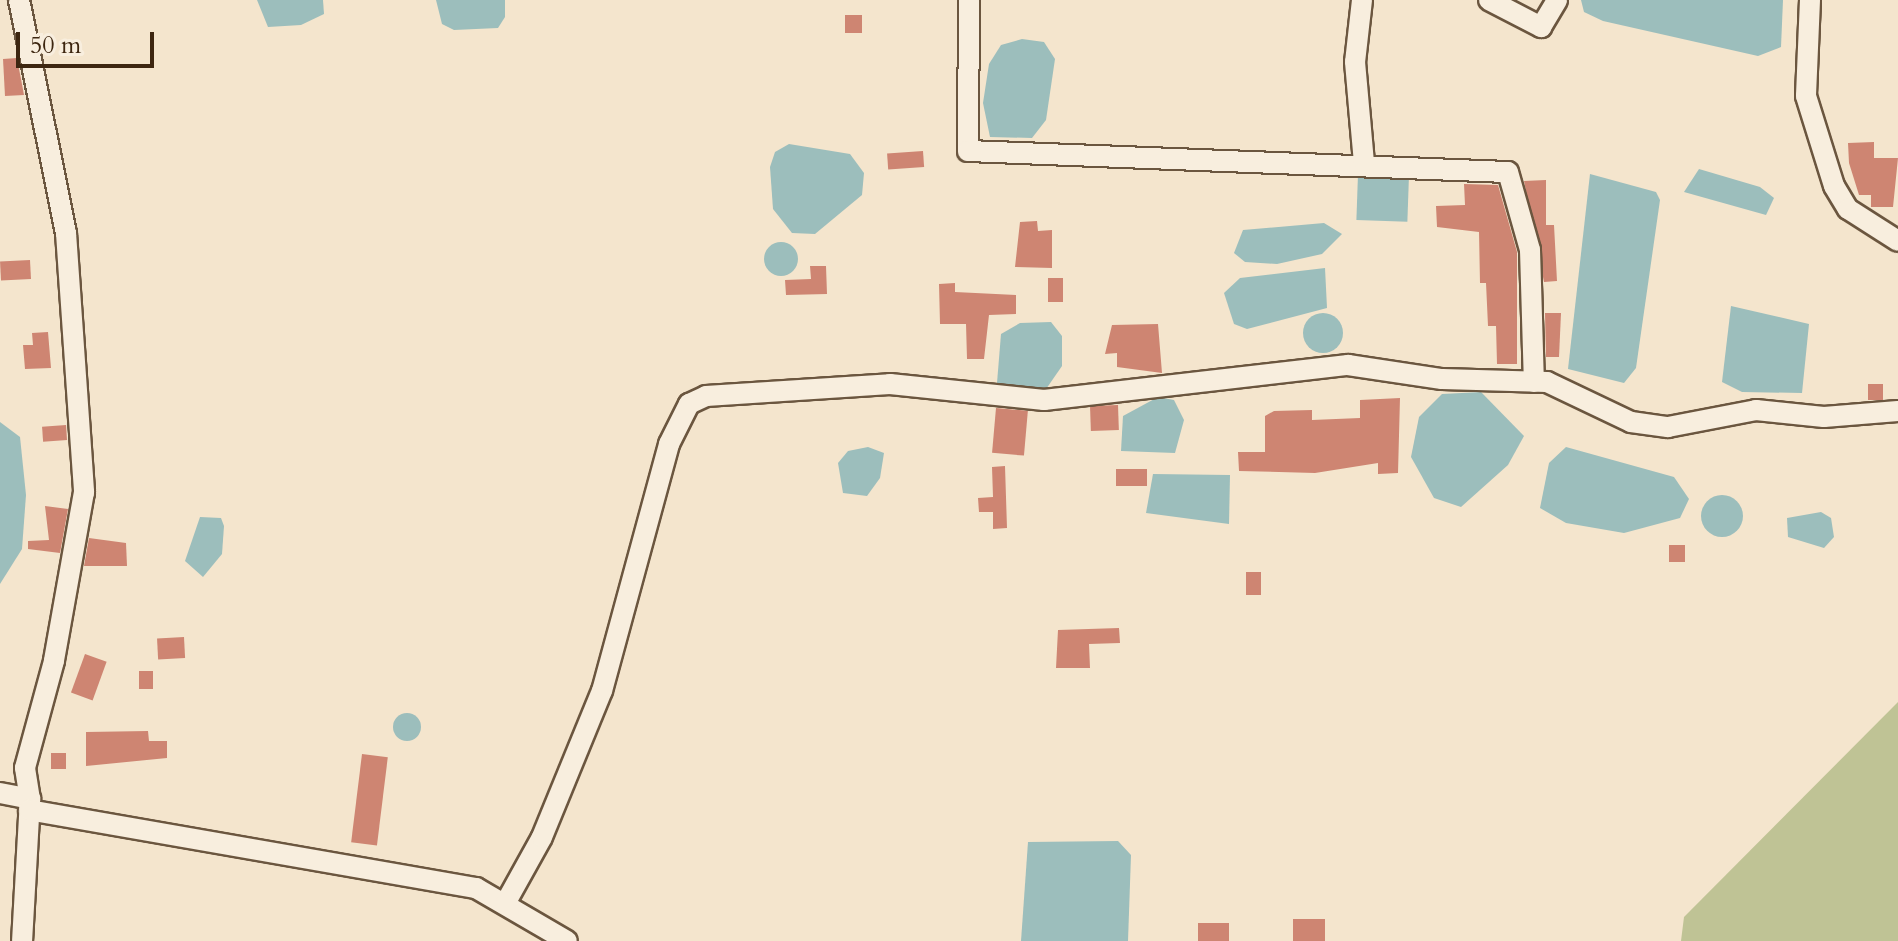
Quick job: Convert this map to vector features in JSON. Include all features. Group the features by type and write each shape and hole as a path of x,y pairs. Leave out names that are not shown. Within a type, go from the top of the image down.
{"street":[{"path":"19,0 66,233 84,492 54,661 25,768 30,804 22,941"},
{"path":"969,0 968,151 1488,167 1510,175 1530,250 1534,382"},
{"path":"1362,0 1355,62 1364,162"},
{"path":"1489,0 1541,27 1557,0"},
{"path":"1810,0 1806,96 1834,186 1848,209 1898,241"},
{"path":"506,902 542,837 602,691 669,444 689,404 762,387 890,384 1044,400 1348,365 1442,379 1534,382 1574,390 1631,422 1668,427 1756,410 1824,417 1898,411"},
{"path":"0,793 30,804 283,859 426,876 506,902 567,941"}],"green space":[{"path":"1898,702 1898,941 1681,941 1684,917"}],"water":[{"path":"257,0 323,0 324,14 301,25 268,27"},
{"path":"436,0 505,0 505,17 498,28 454,30 442,24"},
{"path":"1581,0 1783,0 1781,47 1758,56 1603,21 1584,12"},
{"path":"1022,39 1044,42 1055,59 1046,120 1032,138 990,137 983,103 989,64 1001,45"},
{"path":"789,144 850,154 864,173 862,195 815,234 792,233 773,209 770,167 775,152"},
{"path":"1699,169 1760,187 1774,198 1766,215 1684,192"},
{"path":"1358,174 1409,176 1407,222 1356,220"},
{"path":"1590,174 1656,192 1660,200 1636,368 1624,383 1568,369"},
{"path":"1324,223 1342,234 1322,254 1277,264 1245,262 1234,253 1243,230"},
{"path":"781,242 793,247 798,259 793,271 781,276 769,271 764,259 769,247"},
{"path":"1325,268 1327,308 1247,329 1234,324 1224,293 1240,278"},
{"path":"1731,306 1809,324 1802,393 1742,392 1722,382"},
{"path":"1323,313 1337,319 1343,333 1337,347 1323,353 1309,347 1303,333 1309,319"},
{"path":"1051,322 1062,336 1062,366 1044,392 997,383 1001,334 1020,323"},
{"path":"1481,392 1524,436 1508,465 1461,507 1434,498 1411,457 1419,417 1442,394"},
{"path":"1158,397 1174,400 1184,420 1175,453 1121,451 1123,416"},
{"path":"0,422 20,437 26,495 22,549 0,584"},
{"path":"868,447 884,453 880,478 867,496 843,493 838,463 848,451"},
{"path":"1566,447 1674,477 1689,499 1680,518 1624,533 1566,523 1540,508 1549,463"},
{"path":"1153,474 1230,475 1229,524 1146,513"},
{"path":"1722,495 1737,501 1743,516 1737,531 1722,537 1707,531 1701,516 1707,501"},
{"path":"1821,512 1831,518 1834,537 1824,548 1788,537 1787,518"},
{"path":"200,517 221,518 224,526 222,554 203,577 185,561"},
{"path":"407,713 417,717 421,727 417,737 407,741 397,737 393,727 397,717"},
{"path":"1118,841 1131,855 1128,941 1021,941 1028,842"}],"building":[{"path":"845,15 862,15 862,33 845,33"},
{"path":"17,58 24,95 5,96 3,59"},
{"path":"1874,142 1874,158 1898,158 1893,207 1871,207 1871,195 1859,195 1849,163 1848,143"},
{"path":"923,151 924,167 888,169 887,154"},
{"path":"1546,180 1546,225 1554,225 1557,281 1544,282 1524,181"},
{"path":"1464,184 1498,185 1517,252 1517,364 1497,364 1496,326 1488,326 1486,283 1480,283 1479,232 1437,227 1436,206 1465,205"},
{"path":"1037,221 1038,231 1052,230 1052,268 1015,267 1020,222"},
{"path":"30,260 31,279 1,281 0,262"},
{"path":"810,266 826,266 827,294 786,295 785,280 811,279"},
{"path":"1048,278 1063,278 1063,302 1048,302"},
{"path":"955,283 955,292 1016,295 1016,314 989,315 984,359 967,359 966,324 940,324 939,284"},
{"path":"1545,313 1561,313 1559,357 1546,357"},
{"path":"1158,324 1162,373 1117,367 1117,353 1105,354 1112,325"},
{"path":"48,332 51,368 25,369 23,345 33,345 32,333"},
{"path":"1868,384 1883,384 1883,400 1868,400"},
{"path":"1400,398 1398,473 1378,474 1378,463 1315,473 1239,471 1238,452 1265,452 1265,416 1274,411 1312,410 1312,420 1360,418 1360,400"},
{"path":"1118,405 1119,430 1091,431 1090,406"},
{"path":"996,408 1028,411 1024,456 992,453"},
{"path":"66,425 67,440 43,442 42,427"},
{"path":"1005,466 1007,528 993,529 993,512 979,512 978,498 993,497 992,467"},
{"path":"1116,469 1147,469 1147,486 1116,486"},
{"path":"45,506 68,509 60,553 28,549 28,541 49,540"},
{"path":"89,538 126,543 127,566 84,566"},
{"path":"1669,545 1685,545 1685,562 1669,562"},
{"path":"1246,572 1261,572 1261,595 1246,595"},
{"path":"1119,628 1120,643 1089,644 1090,668 1056,668 1058,630"},
{"path":"184,637 185,658 158,659 157,638"},
{"path":"85,654 107,662 93,700 71,693"},
{"path":"139,671 153,671 153,689 139,689"},
{"path":"148,731 149,741 167,741 167,758 86,766 86,732"},
{"path":"51,753 66,753 66,769 51,769"},
{"path":"362,754 388,757 377,846 351,842"},
{"path":"1293,919 1325,919 1325,941 1293,941"},
{"path":"1198,923 1229,923 1229,941 1198,941"}]}
